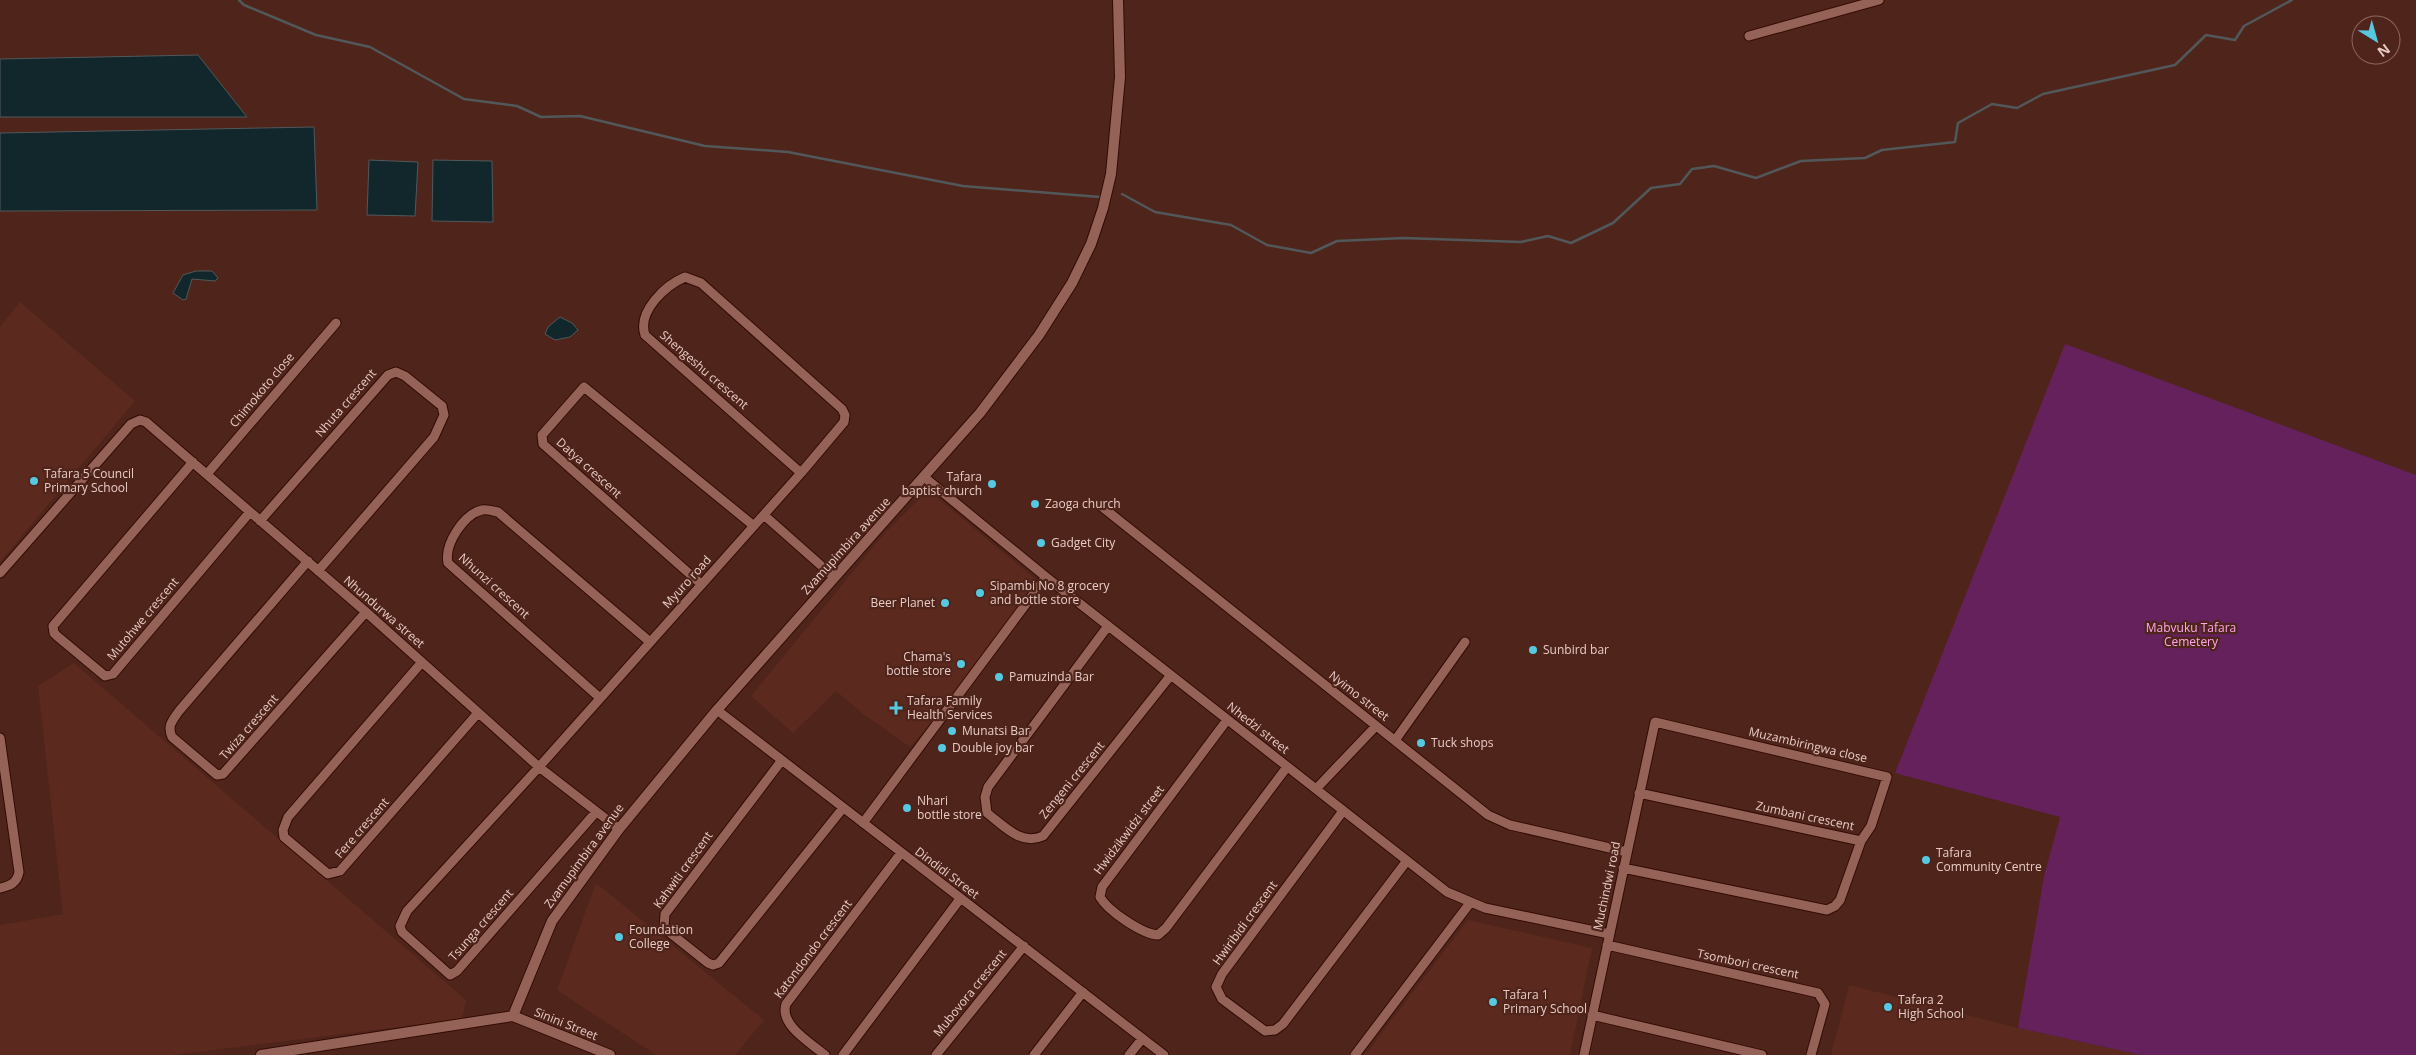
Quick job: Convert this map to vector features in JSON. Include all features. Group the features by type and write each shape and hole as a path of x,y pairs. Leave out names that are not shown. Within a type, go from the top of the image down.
{"street":[{"name":"Zvamupimbira avenue","path":"513,1016 552,922 619,829 716,710 980,413 1039,334 1072,283 1090,244 1103,208 1111,174 1116,138 1120,77 1118,0"},
{"path":"1749,36 1879,0"},
{"name":"Shengeshu crescent","path":"801,473 645,334 642,327 644,319 655,301 674,282 685,277 702,282 842,409"},
{"name":"Chimokoto close","path":"207,474 336,323"},
{"name":"Nhuta crescent","path":"260,521 388,375 396,372 406,376 442,406 444,415 434,436 318,571"},
{"name":"Datya crescent","path":"701,584 543,444 542,436 555,418 584,387 754,526"},
{"name":"Myuro road","path":"539,767 801,473 844,422 845,415 842,409"},
{"name":"Nhundurwa street","path":"0,573 131,424 140,420 146,422 308,561 539,767 619,829"},
{"name":"Mutohwe crescent","path":"193,462 53,626 54,633 57,636 105,676 113,674 250,512"},
{"name":"Nhedzi street","path":"924,477 1046,577 1343,810 1406,862 1447,892 1470,903 1609,934"},
{"name":"Nyimo street","path":"1101,506 1376,726 1396,739 1488,815 1499,821 1627,852"},
{"name":"Nhunzi crescent","path":"600,698 448,563 448,551 453,537 466,521 473,514 484,509 498,512 650,642"},
{"path":"764,515 834,578"},
{"name":"Twiza crescent","path":"308,561 178,711 170,723 172,737 216,775 223,774 366,612"},
{"path":"864,823 1046,577"},
{"name":"Zengeni crescent","path":"1108,626 988,787 984,797 987,813 1015,835 1025,839 1036,840 1043,836 1171,675"},
{"path":"1396,739 1465,642"},
{"name":"Fere crescent","path":"422,662 288,818 283,830 284,837 328,874 340,871 478,712"},
{"name":"Dindidi Street","path":"716,710 1164,1055"},
{"name":"Hwidzikwidzi street","path":"1227,720 1102,887 1100,897 1105,906 1149,934 1158,935 1162,932 1287,767"},
{"name":"Muchindwi road","path":"1584,1055 1655,722"},
{"name":"Muzambiringwa close","path":"1655,722 1887,777 1871,826 1861,841"},
{"path":"1316,789 1376,726"},
{"path":"0,738 20,872 18,879 14,883 0,888"},
{"name":"Kahwiti crescent","path":"782,760 664,914 664,928 708,963 713,965 719,963 843,808"},
{"name":"Tsunga crescent","path":"539,767 402,918 400,926 402,932 450,975 460,969 596,812"},
{"name":"Zumbani crescent","path":"1623,868 1827,910 1835,906 1840,900 1861,841 1639,792"},
{"name":"Hwiribidi crescent","path":"1343,810 1222,974 1216,987 1222,999 1265,1031 1275,1030 1283,1024 1406,862"},
{"name":"Katondondo crescent","path":"825,1055 789,1023 784,1010 786,1004 901,854"},
{"path":"843,1055 960,898"},
{"path":"1355,1055 1470,903"},
{"name":"Tsombori crescent","path":"1607,945 1818,993 1825,1004 1811,1055"},
{"name":"Mubovora crescent","path":"936,1055 1024,946"},
{"path":"1034,1055 1082,992"},
{"path":"1592,1015 1762,1055"},
{"path":"261,1055 513,1016"},
{"name":"Sinini Street","path":"513,1016 610,1055"},
{"path":"1129,1055 1142,1039"}],"shaded area":[{"name":"Tafara 5 Council Primary School","path":"20,302 135,401 0,562 0,327"},
{"path":"928,490 1040,583 955,696 910,747 862,713 836,691 793,733 751,696 884,534"},
{"path":"74,663 466,1000 462,1019 173,1055 0,1055 0,925 63,914 38,686"},
{"name":"Foundation College","path":"596,883 764,1020 735,1055 656,1055 557,990"},
{"name":"Tafara 1 Primary School","path":"1468,920 1592,948 1570,1055 1365,1055"},
{"name":"Tafara 2 High School","path":"1849,985 2018,1028 2141,1055 1831,1055"}],"green space":[{"name":"Mabvuku Tafara Cemetery","path":"2065,344 2416,475 2416,1055 2141,1055 2018,1028 2044,876 2060,817 1895,773"}],"water":[{"path":"198,55 247,117 0,117 0,59"},
{"path":"314,127 317,210 0,211 0,133"},
{"path":"369,160 418,162 415,216 367,215"},
{"path":"433,160 492,161 493,222 432,221"},
{"path":"196,271 212,271 218,278 215,281 192,279 186,299 183,300 173,293 183,275"},
{"path":"560,317 572,323 578,330 570,337 555,340 545,334 548,327"}],"waterway":[{"path":"239,0 244,5 316,35 370,47 464,99 517,106 541,117 580,116 705,146 788,152 963,186 1100,197"},
{"path":"1122,194 1155,212 1231,225 1267,245 1311,253 1337,241 1404,238 1521,242 1548,236 1571,243 1613,223 1651,188 1680,184 1692,169 1714,166 1756,178 1801,161 1865,158 1882,150 1955,142 1958,123 1992,104 2017,108 2043,94 2175,65 2206,35 2235,40 2244,26 2292,0"}],"place":[{"name":"Tafara 5 Council Primary School","path":"34,481"},
{"name":"Tafara baptist church","path":"992,484"},
{"name":"Zaoga church","path":"1035,504"},
{"name":"Gadget City","path":"1041,543"},
{"name":"Sipambi No 8 grocery and bottle store","path":"980,593"},
{"name":"Beer Planet","path":"945,603"},
{"name":"Sunbird bar","path":"1533,650"},
{"name":"Chama's bottle store","path":"961,664"},
{"name":"Pamuzinda Bar","path":"999,677"},
{"name":"Tafara Family Health Services","path":"896,708"},
{"name":"Munatsi Bar","path":"952,731"},
{"name":"Tuck shops","path":"1421,743"},
{"name":"Double joy bar","path":"942,748"},
{"name":"Nhari bottle store","path":"907,808"},
{"name":"Tafara Community Centre","path":"1926,860"},
{"name":"Foundation College","path":"619,937"},
{"name":"Tafara 1 Primary School","path":"1493,1002"},
{"name":"Tafara 2 High School","path":"1888,1007"}]}
